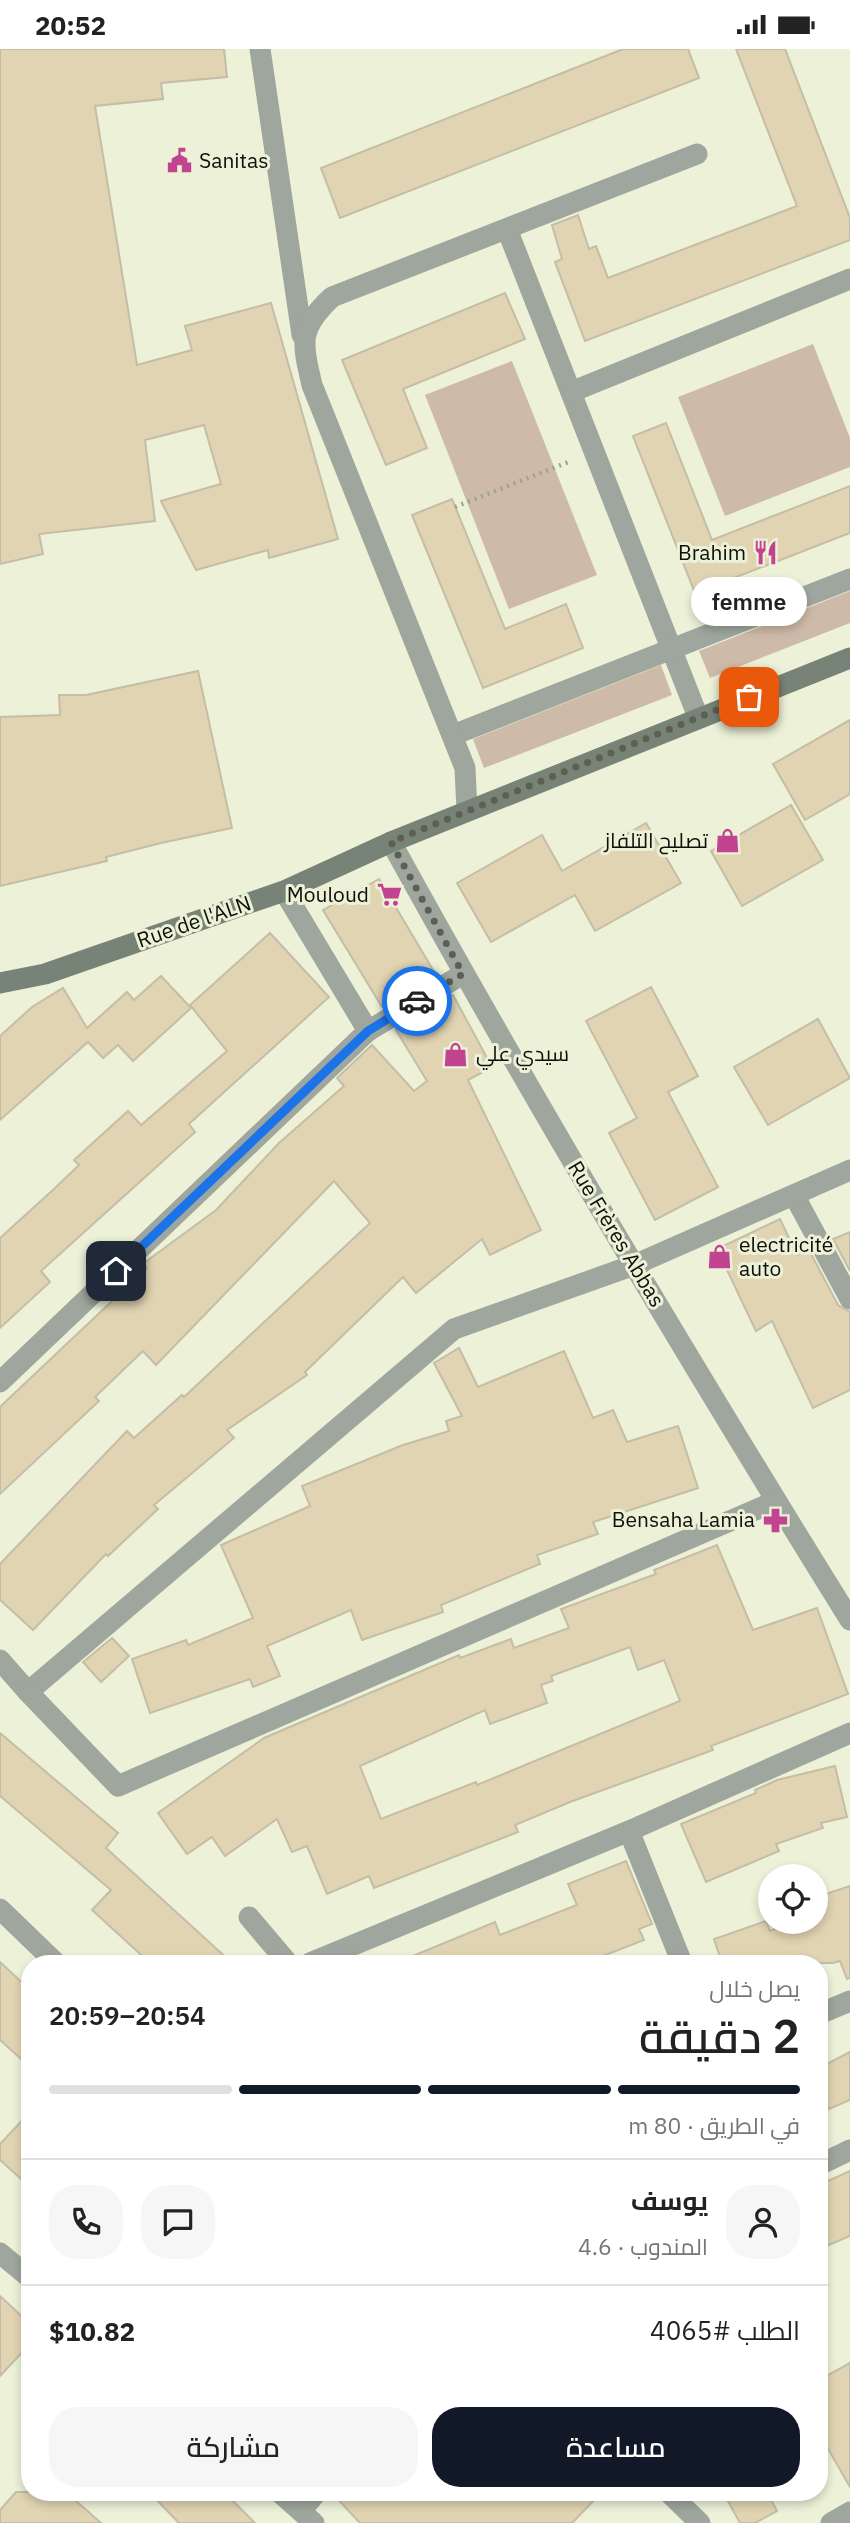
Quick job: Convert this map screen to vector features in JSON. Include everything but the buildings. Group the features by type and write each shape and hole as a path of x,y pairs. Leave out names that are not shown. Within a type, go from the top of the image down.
{"street":[{"path":"260,49 304,348 312,385 453,735 465,768 467,811"},
{"path":"304,348 311,316 331,297 697,154"},
{"path":"507,229 698,717"},
{"path":"571,391 850,279"},
{"path":"453,735 850,579"},
{"name":"Rue de l'ALN","path":"0,983 45,974 284,891 391,842 850,658"},
{"name":"Rue Frères Abbas","path":"391,842 463,974 634,1265 850,1620"},
{"path":"284,891 368,1031"},
{"path":"0,1382 368,1031 463,974"},
{"path":"28,1692 454,1329 634,1265 850,1170"},
{"path":"794,1195 850,1299"},
{"path":"0,1660 118,1786 776,1501"},
{"path":"329,1955 629,1831 850,1733"},
{"path":"629,1831 679,1955"},
{"path":"0,1909 48,1955"},
{"path":"249,1917 281,1955"},
{"path":"828,2010 850,2000"},
{"path":"828,2161 850,2150"},
{"path":"0,2253 21,2270"},
{"path":"289,2501 308,2517"},
{"path":"677,2501 700,2523"},
{"path":"831,2523 850,2512"}],"path":[{"path":"455,507 594,452"}],"shaded area":[{"path":"813,344 850,438 850,467 725,516 678,397"},
{"path":"512,361 597,575 509,609 425,395"},
{"path":"850,591 850,623 710,678 699,651"},
{"path":"661,665 672,695 484,768 473,739"}],"way so far":[{"path":"417,1001 463,974 391,842 749,697"}],"place":[{"name":"Sanitas","path":"179,161"},
{"name":"Brahim","path":"766,553"},
{"name":"femme","path":"749,697"},
{"name":"تصليح التلفاز","path":"728,841"},
{"name":"Mouloud","path":"389,895"},
{"name":"سيدي علي","path":"456,1054"},
{"name":"electricité auto","path":"719,1257"},
{"name":"Bensaha Lamia","path":"775,1520"}],"route":[{"path":"116,1271 368,1031 417,1001"}]}
